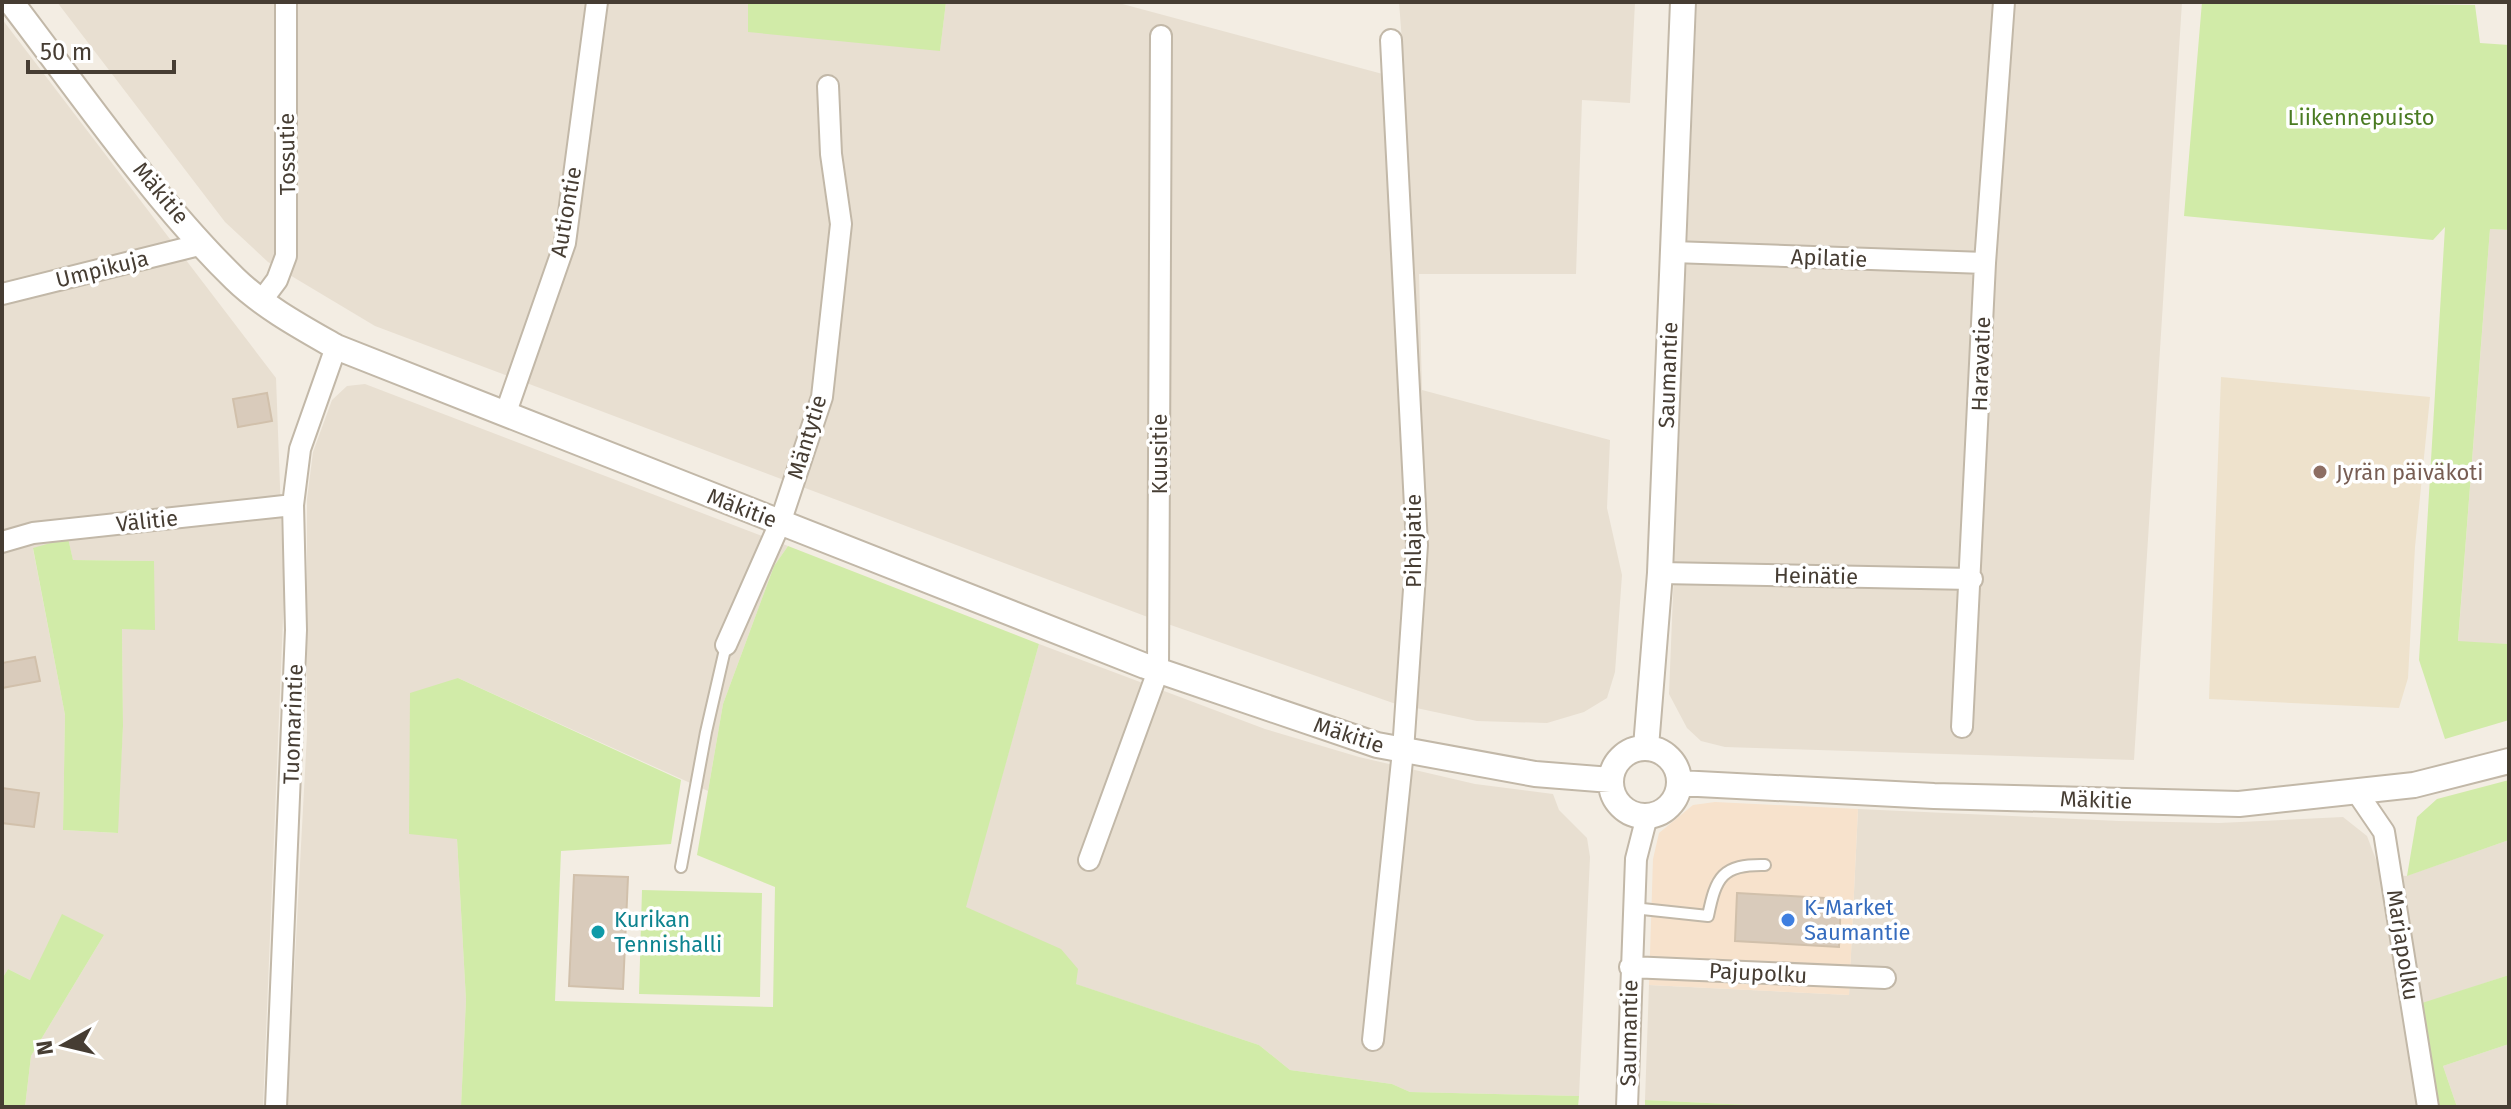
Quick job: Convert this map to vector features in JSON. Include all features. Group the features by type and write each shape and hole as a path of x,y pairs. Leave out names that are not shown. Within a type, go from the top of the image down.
{"street":[{"name":"Mäkitie","path":"11,2 110,131 236,280 336,347 1158,671 1403,751 1535,774 1611,780"},
{"name":"Tossutie","path":"262,300 277,280 286,256 286,2"},
{"name":"Autiontie","path":"505,415 565,243 597,2"},
{"name":"Saumantie","path":"1646,747 1660,573 1683,2"},
{"name":"Haravatie","path":"1962,727 1972,579 1985,263 2004,2"},
{"name":"Kuusitie","path":"1089,860 1158,671 1161,36"},
{"name":"Pihlajatie","path":"1373,1040 1403,751 1417,545 1391,40"},
{"name":"Mäntytie","path":"726,645 780,523 822,397 841,224 831,154 828,86"},
{"name":"Umpikuja","path":"2,294 203,244"},
{"name":"Apilatie","path":"1673,252 1985,263"},
{"name":"Tuomarintie","path":"276,1107 296,630 293,505 300,449 336,347"},
{"name":"Välitie","path":"2,542 33,533 293,505"},
{"name":"Heinätie","path":"1660,573 1972,579"},
{"path":"1646,747 1670,758 1679,783 1676,796 1668,807 1647,816 1634,814 1620,805 1611,780 1621,757 1646,747"},
{"name":"Mäkitie","path":"1679,783 1934,796 2239,804 2414,785 2509,761"},
{"name":"Marjapolku","path":"2356,791 2384,832 2428,1107"},
{"name":"Saumantie","path":"1627,1107 1636,859 1647,816"},
{"name":"Pajupolku","path":"1630,967 1885,978"}],"lane":[{"name":"Mäntytie","path":"681,867 726,645"},
{"path":"1633,908 1708,916 1715,883 1724,874 1747,865 1765,865"}],"shaded area":[{"path":"57,2 748,2 748,31 940,50 946,2 1115,2 1405,80 1399,2 1635,2 1630,103 1582,100 1576,274 1419,274 1422,390 1610,440 1607,508 1622,575 1615,672 1607,698 1584,712 1547,723 1477,721 1393,703 1145,616 375,326 268,262 225,222"},
{"path":"1697,2 2182,2 2134,760 1725,747 1701,741 1687,728 1669,694"},
{"path":"2,19 276,378 284,594 263,1107 25,1107 31,1056 104,935 30,980 8,969 2,979","holes":["68,539 73,560 154,561 122,629 123,726 117,833 63,830 65,715 33,549"]},
{"path":"2490,229 2509,230 2509,644 2458,642"},
{"name":"Jyrän päiväkoti","path":"2221,377 2430,397 2415,547 2408,678 2399,708 2209,699"},
{"path":"365,384 788,546 774,566 723,704 708,791 458,678 457,839 466,1000 461,1107 287,1107 307,734 307,499 313,452 332,400 347,386"},
{"path":"1039,644 1265,729 1359,757 1475,784 1553,794 1559,810 1587,838 1590,857 1579,1096 1410,1092 1392,1084 1290,1070 1259,1045 1075,984 965,907"},
{"path":"1715,802 1858,809 1849,995 1649,985 1653,859 1659,833 1693,805"},
{"path":"1858,809 2219,823 2343,817 2367,836 2381,873 2406,876 2509,840 2509,975 2422,1004 2436,1107 1788,1107 1645,1100 1649,985 1849,995"},
{"path":"2509,1044 2509,1107 2457,1107 2443,1066"}],"green space":[{"path":"748,2 946,2 940,51 748,32"},
{"name":"Liikennepuisto","path":"2202,2 2475,5 2480,43 2509,45 2509,230 2490,229 2458,641 2509,644 2509,720 2445,739 2419,660 2445,227 2433,240 2184,216"},
{"path":"68,538 73,560 154,561 155,630 122,629 123,726 118,833 63,830 65,715 33,548"},
{"path":"788,546 1039,644 966,907 1061,949 1078,969 1076,984 1259,1045 1290,1070 1392,1084 1410,1092 1579,1096 1578,1107 461,1107 466,1000 457,839 409,834 410,693 458,678 681,780 671,844 561,851 555,1001 773,1007 775,887 697,855 723,704 774,566"},
{"path":"2509,780 2509,840 2407,876 2417,817 2437,799"},
{"path":"642,890 762,893 760,997 639,994"},
{"path":"62,914 104,935 31,1056 25,1107 2,1107 2,979 8,969 30,980"},
{"path":"2509,975 2509,1044 2443,1066 2457,1107 2436,1107 2422,1003"},
{"path":"1645,1100 1788,1107 1645,1107"}],"building":[{"path":"267,393 272,421 238,427 233,399"},
{"path":"35,657 40,681 2,688 2,663"},
{"path":"2,788 39,793 34,827 2,823"},
{"name":"Kurikan Tennishalli","path":"574,875 628,877 623,989 569,986"},
{"name":"K-Market Saumantie","path":"1737,893 1841,899 1839,947 1735,941"}],"place":[{"name":"Jyrän päiväkoti","path":"2320,472"},
{"name":"K-Market Saumantie","path":"1788,920"},
{"name":"Kurikan Tennishalli","path":"598,932"}]}
